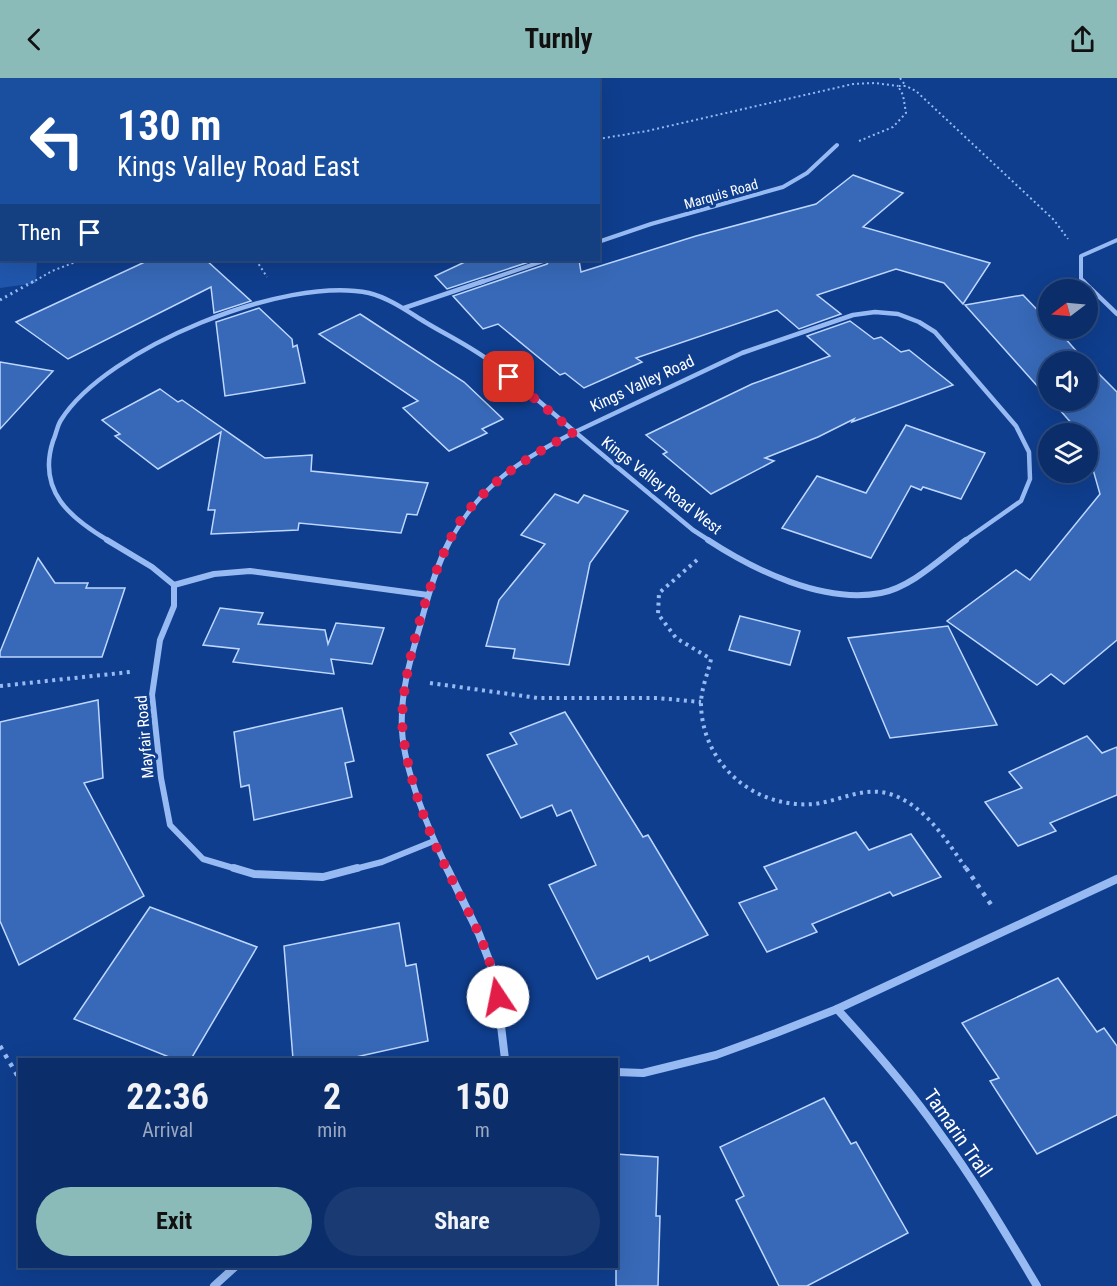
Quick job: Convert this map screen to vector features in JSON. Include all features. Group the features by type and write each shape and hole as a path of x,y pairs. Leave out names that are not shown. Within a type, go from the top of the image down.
{"street":[{"name":"Marquis Road","path":"600,241 651,224 783,187 807,173 837,145"},
{"path":"1117,240 1081,256 1081,279 1117,314"},
{"path":"404,308 543,261"},
{"name":"Kings Valley Road West","path":"174,585 150,565 103,538 72,514 56,494 48,473 50,443 64,412 90,383 139,353 201,322 238,308 336,290 363,291 383,297 493,363 693,530 744,562 800,586 846,594 881,593 907,582 1021,501 1030,478 1029,452 1016,426 935,332 919,322 898,314 875,312 853,315"},
{"name":"Kings Valley Road","path":"506,1058 495,976 479,934 434,842 413,781 402,731 405,680 428,595 441,557 464,515 490,487 524,459 574,432 742,353 853,315"},
{"path":"174,585 214,574 250,571 428,595"},
{"name":"Mayfair Road","path":"174,585 174,606 160,640 152,695 161,778 170,825 203,860 254,874 323,877 382,862 434,842"},
{"path":"618,1072 643,1073 716,1055 837,1009 1117,879"},
{"name":"Tamarin Trail","path":"837,1009 883,1059 924,1110 960,1161 1037,1286"},
{"path":"214,1286 234,1268"}],"path":[{"path":"900,78 906,86"},
{"path":"600,139 647,131 853,84 875,83 906,86 916,91 1054,220 1081,256"},
{"path":"837,145 862,140 893,127 906,113 903,94 898,86"},
{"path":"0,300 52,271 78,261"},
{"path":"717,545 659,593 658,614 676,638 711,660 701,702 703,724 717,761 741,786 780,803 814,804 870,790 884,791 908,801 931,822 1008,929"},
{"path":"0,686 155,669"},
{"path":"405,680 538,698 657,698 701,702"},
{"path":"0,1046 18,1077"}],"shaded area":[{"path":"0,261 37,261 36,283 0,288"}],"building":[{"path":"853,175 903,193 863,227 990,263 963,304 944,283 896,269 817,295 841,314 799,329 777,310 636,358 642,362 584,388 565,373 560,375 498,324 483,329 453,296 547,264 549,261 579,261 581,272 696,236 816,204"},
{"path":"147,261 207,261 251,301 214,313 211,287 68,359 16,322"},
{"path":"467,261 532,261 447,289 435,276"},
{"path":"1023,295 1038,311 1038,339 1066,339 1076,351 1038,351 1038,387 965,305"},
{"path":"259,308 292,339 293,347 297,345 305,383 225,396 216,322"},
{"path":"360,314 464,382 503,419 482,429 487,433 449,451 403,408 418,401 319,334"},
{"path":"850,321 874,339 881,337 901,352 909,350 953,385 852,422 854,419 818,437 765,458 774,461 711,494 663,454 667,452 646,435 752,384 830,356 807,336"},
{"path":"0,362 53,371 0,429"},
{"path":"1098,373 1117,392 1117,640 1064,684 1051,674 1037,685 947,621 1016,570 1030,580 1100,494 1097,483 1098,423 1071,423 1061,411 1098,411"},
{"path":"160,389 178,402 182,400 265,458 312,455 311,471 428,483 417,515 407,514 401,533 299,523 298,530 211,534 215,510 208,510 221,432 158,469 115,436 120,434 102,420"},
{"path":"906,425 985,453 961,499 923,487 921,490 911,486 871,558 782,528 817,476 866,493"},
{"path":"555,494 578,503 584,495 628,511 590,563 569,665 513,658 515,649 486,646 499,600 545,544 521,535"},
{"path":"38,558 55,583 88,583 86,588 125,588 102,657 0,657"},
{"path":"220,608 263,613 258,624 325,630 328,644 336,623 384,628 372,664 331,659 334,674 233,662 239,649 203,645"},
{"path":"740,616 800,631 790,665 729,650"},
{"path":"948,626 997,725 890,738 848,638"},
{"path":"98,700 103,778 84,783 144,896 19,965 0,921 0,722"},
{"path":"342,708 354,761 345,763 352,797 254,820 249,785 241,787 234,732"},
{"path":"565,712 643,837 648,835 708,935 650,961 648,956 597,979 549,885 596,865 571,810 557,816 552,805 521,818 487,755 517,744 510,733"},
{"path":"1087,736 1102,753 1117,747 1117,795 1050,823 1056,831 1018,846 985,802 1022,788 1009,772"},
{"path":"856,832 869,850 911,834 941,877 893,896 890,892 812,924 817,932 767,952 739,903 777,889 764,867"},
{"path":"150,907 257,947 192,1058 172,1058 74,1019"},
{"path":"399,923 406,966 416,964 428,1041 352,1058 293,1058 284,946"},
{"path":"1058,978 1097,1032 1104,1028 1117,1046 1117,1115 1037,1154 990,1081 999,1078 962,1023"},
{"path":"824,1098 851,1144 856,1142 908,1233 807,1286 779,1286 736,1200 744,1196 720,1147"},
{"path":"618,1154 658,1157 656,1216 660,1216 658,1286 616,1286"}],"route":[{"path":"498,997 495,976 479,934 434,842 413,781 402,731 405,680 428,595 441,557 464,515 490,487 524,459 574,432 509,377"}]}
